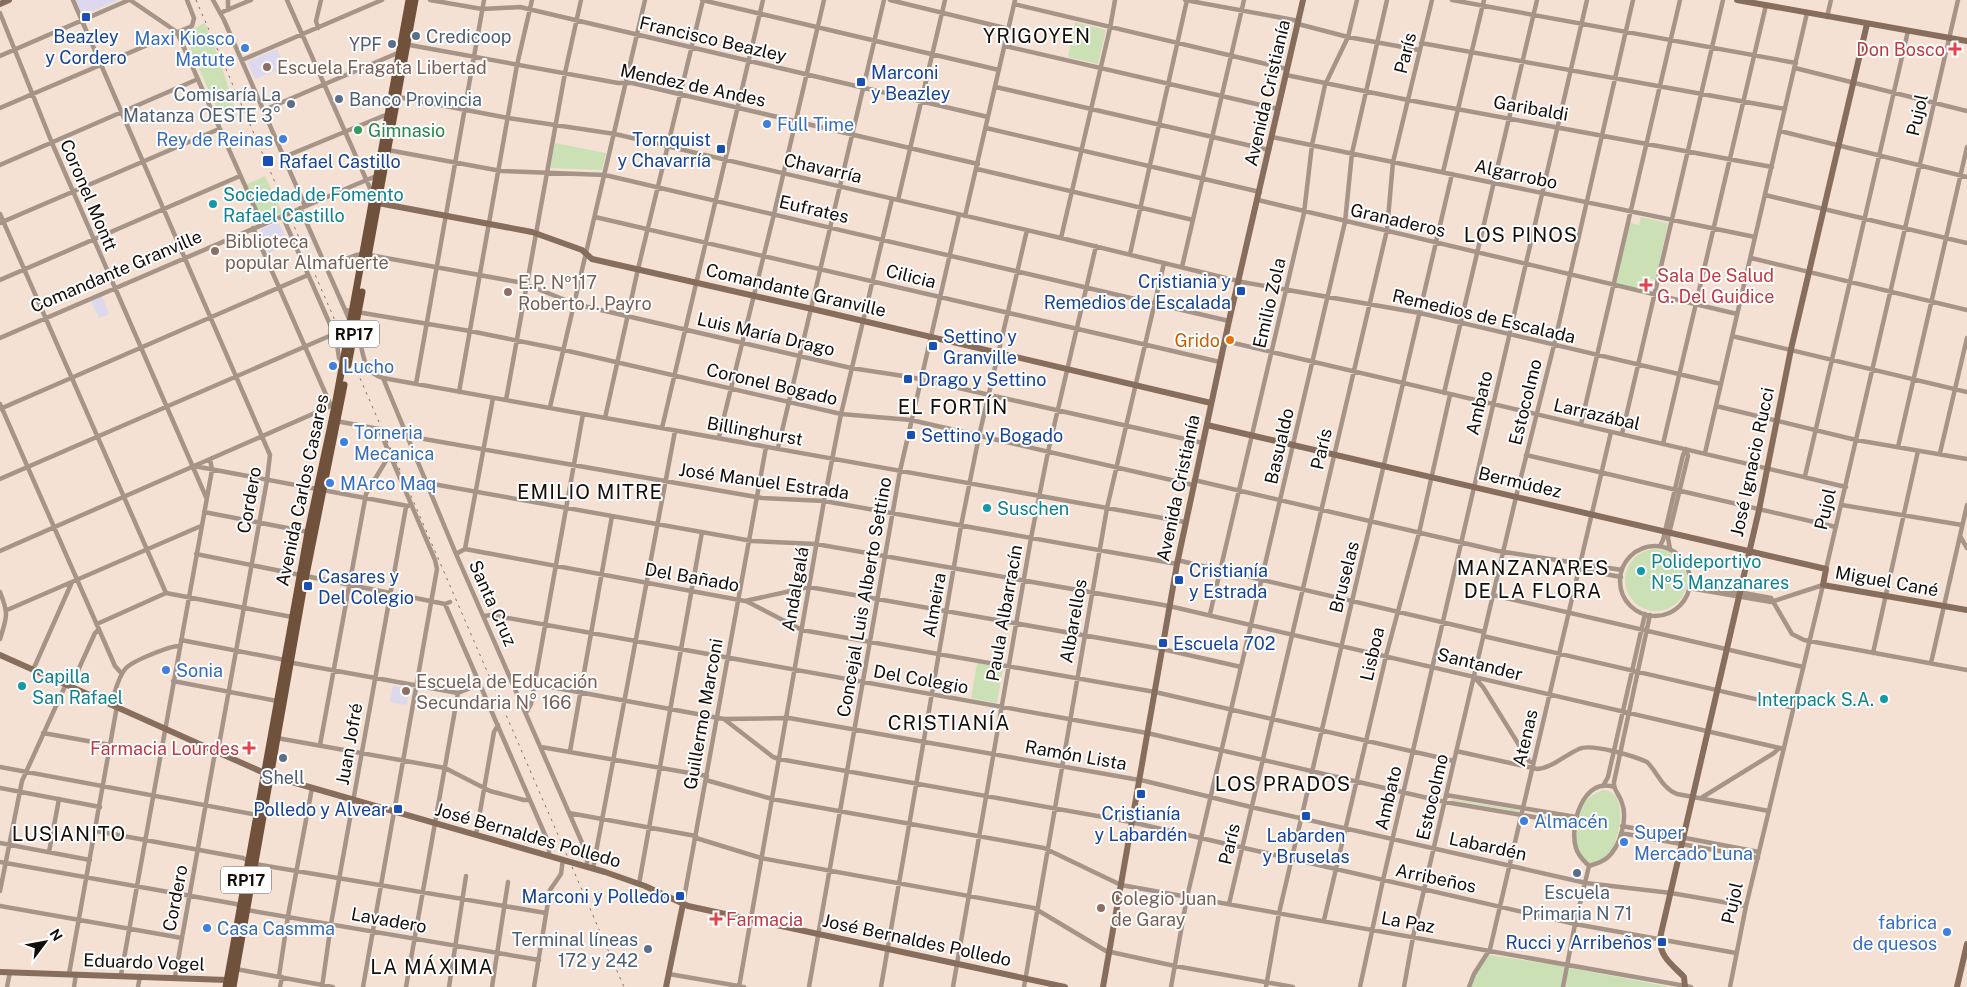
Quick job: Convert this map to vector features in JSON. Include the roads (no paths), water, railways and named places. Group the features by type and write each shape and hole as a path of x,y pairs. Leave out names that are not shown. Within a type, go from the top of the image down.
{"main road":[{"name":"Avenida Carlos Casares","path":"404,44 409,0"},
{"name":"Avenida Carlos Casares","path":"252,862 258,815 277,738 303,575 335,421 344,362 356,311 402,53 415,0"},
{"name":"Avenida Carlos Casares","path":"380,177 388,150 391,116 398,97 402,53"},
{"name":"Avenida Carlos Casares","path":"336,406 353,324"},
{"name":"Avenida Carlos Casares","path":"233,987 277,701 288,661 292,617 303,575 308,532 320,489"},
{"name":"Avenida Carlos Casares","path":"227,983 244,908"}],"street":[{"path":"0,4 9,0"},
{"name":"Cordero","path":"73,0 270,458 174,977"},
{"path":"0,56 129,0 177,32 262,224"},
{"path":"0,108 192,26 194,21 187,0"},
{"path":"212,0 242,60 284,157 326,267 353,324 366,366 374,375 383,378"},
{"path":"228,0 228,10"},
{"path":"220,14 251,0"},
{"path":"286,0 376,201"},
{"path":"318,28 316,21 321,0"},
{"path":"242,60 382,0"},
{"name":"Francisco Beazley","path":"430,0 482,9 517,7 988,117"},
{"path":"416,384 484,0"},
{"path":"459,392 517,64 532,0"},
{"path":"506,400 565,73 581,0"},
{"path":"550,407 645,0"},
{"path":"605,418 638,269 703,0 999,70"},
{"path":"662,428 763,0"},
{"path":"719,437 824,0"},
{"path":"778,448 884,0"},
{"path":"890,0 1009,29"},
{"path":"898,200 945,0"},
{"path":"1061,238 1115,0"},
{"path":"1130,254 1178,44 1186,0 1298,23 1348,37 1419,50"},
{"path":"1182,267 1244,0"},
{"name":"Avenida Cristianía","path":"1102,987 1177,562 1229,321 1303,0"},
{"name":"Emilio Zola","path":"1210,614 1304,213 1312,145 1326,83 1348,37 1357,0"},
{"name":"Basualdo","path":"1188,897 1346,222 1352,153 1387,0"},
{"name":"París","path":"1229,904 1320,510 1370,305 1386,232 1393,162 1432,0"},
{"path":"1452,0 1483,3 1626,32 1754,55 1852,83 1967,111"},
{"path":"1444,393 1537,0"},
{"name":"Ambato","path":"1372,930 1586,0"},
{"name":"Estocolmo","path":"1404,987 1413,937 1456,751 1554,345 1633,0"},
{"path":"1581,424 1680,0"},
{"path":"1622,434 1723,0"},
{"path":"1737,0 1967,41"},
{"path":"1827,17 1831,0"},
{"name":"Pujol","path":"1730,987 1746,906 1782,749 1794,708 1842,505 1958,0"},
{"path":"965,216 1015,2"},
{"name":"Garibaldi","path":"1015,2 1110,28 1230,55 1326,83 1408,100 1772,167"},
{"path":"1444,172 1483,3"},
{"path":"1664,444 1766,5"},
{"name":"Coronel Montt","path":"0,13 52,143 206,497"},
{"path":"1705,453 1808,13"},
{"name":"José Ignacio Rucci","path":"1660,938 1759,510 1791,349 1867,24"},
{"path":"1804,476 1908,31"},
{"path":"1421,43 1785,109"},
{"name":"Mendez de Andes","path":"404,44 681,94 910,148 977,167 1193,220"},
{"path":"1005,46 1278,109"},
{"path":"264,110 323,84 402,53"},
{"path":"0,165 198,79"},
{"path":"996,87 1269,150"},
{"name":"Chavarría","path":"398,97 508,118 615,134 1239,280"},
{"path":"284,157 384,116 391,116"},
{"path":"986,128 1260,192"},
{"path":"2,223 219,129"},
{"path":"1780,132 1967,177"},
{"name":"Algarrobo","path":"1272,137 1755,237"},
{"path":"1898,447 1967,148"},
{"name":"Eufrates","path":"388,150 498,170 605,174 1229,321"},
{"name":"Bruselas","path":"1266,984 1291,859 1372,522 1452,174"},
{"path":"0,280 240,176"},
{"name":"Comandante Granville","path":"0,338 282,215 365,180 380,177"},
{"path":"1766,195 1967,243"},
{"name":"Andalgalá","path":"741,987 750,920 832,459 851,368 892,199"},
{"name":"Granaderos","path":"1258,200 1304,213 1478,252 1737,314"},
{"name":"Comandante Granville","path":"376,201 536,232 582,250 592,259 1211,403"},
{"path":"0,214 2,223 166,593"},
{"path":"282,215 334,334 339,358 344,362"},
{"name":"Concejal Luis Alberto Settino","path":"809,987 856,730 900,471 959,215"},
{"name":"Cilicia","path":"595,217 1220,362"},
{"path":"0,551 262,436 336,406 306,346 254,228"},
{"name":"Almeira","path":"881,987 969,484 1027,230"},
{"name":"Paula Albarracín","path":"953,987 1015,623 1039,495 1096,246"},
{"name":"Luis María Drago","path":"326,267 356,255 366,254 526,284 575,304 851,368 989,394 1203,443"},
{"path":"1751,258 1967,310"},
{"name":"Albarellos","path":"1024,987 1107,508 1164,263"},
{"path":"122,674 115,666 1,407 308,275"},
{"name":"Remedios de Escalada","path":"1239,280 1420,314 1721,384"},
{"name":"Coronel Bogado","path":"345,310 470,331 564,350 841,414 911,420 1116,467 1239,490 1461,543 1571,564"},
{"path":"0,479 334,334"},
{"path":"1732,336 1967,392"},
{"path":"1940,453 1967,338"},
{"name":"Larrazábal","path":"1225,341 1846,487"},
{"name":"Billinghurst","path":"383,378 1186,522"},
{"name":"Santa Cruz","path":"383,378 456,554 587,854 590,867"},
{"name":"Lisboa","path":"1324,920 1396,611 1419,533 1450,395"},
{"path":"456,554 465,549 492,398"},
{"path":"1716,406 1856,440 1967,459"},
{"path":"526,713 531,704 583,414"},
{"path":"335,421 379,430 409,506 435,560 437,569 363,987"},
{"name":"Bermúdez","path":"1206,425 1826,568"},
{"path":"590,867 614,760 675,431"},
{"name":"Atenas","path":"1469,987 1472,977 1489,951 1611,432"},
{"name":"José Manuel Estrada","path":"408,436 756,497 824,501 1221,570 1443,622 1559,653 1794,708"},
{"name":"Guillermo Marconi","path":"666,987 696,837 766,446"},
{"path":"1660,546 1667,531 1683,455 1686,449"},
{"path":"1873,653 1918,451"},
{"path":"320,745 365,498 390,454"},
{"path":"1526,456 1836,527"},
{"path":"121,975 212,470 210,459"},
{"path":"193,466 409,506"},
{"name":"Santander","path":"427,483 749,540 816,544 1210,614 1782,749"},
{"path":"1842,505 1962,525"},
{"path":"1930,663 1967,505"},
{"name":"Juan Jofré","path":"322,986 331,924 375,678 409,506"},
{"path":"204,512 308,532"},
{"path":"570,751 612,516"},
{"path":"7,610 201,526"},
{"path":"1667,531 1670,549"},
{"path":"639,884 702,532"},
{"path":"1960,536 1967,548"},
{"path":"1660,546 1670,549 1685,563 1689,572 1690,585 1686,598 1675,609 1666,614 1648,615 1636,610 1625,598 1622,588 1622,570 1627,561 1634,553 1644,548 1660,546"},
{"name":"Del Bañado","path":"465,549 745,601 809,587 1162,648 1241,667"},
{"path":"196,554 448,603 480,684 549,844 549,856"},
{"path":"1571,564 1580,562 1622,570"},
{"path":"1571,564 1578,569 1621,578"},
{"path":"33,670 72,582"},
{"path":"1690,585 1739,595 1771,598 1775,601 1777,609 1792,634 1809,642 1967,670"},
{"name":"Miguel Cané","path":"1775,601 1823,585 1967,610"},
{"path":"0,592 7,610 6,621 0,639"},
{"path":"97,624 166,593 292,617"},
{"path":"1493,595 1803,667"},
{"path":"745,601 802,630 1155,692 1454,761"},
{"name":"Del Colegio","path":"484,616 491,615 1147,733 1445,802 1575,824"},
{"path":"1589,866 1598,864 1610,855 1616,847 1621,833 1623,806 1614,788 1626,712 1648,615"},
{"path":"0,891 3,862 9,845 20,791 26,772 95,633 100,629"},
{"path":"74,987 72,974 79,920 110,745 114,705 122,674 129,665 180,643 235,650 458,693 480,684"},
{"name":"José Bernaldes Polledo","path":"0,655 267,775 590,867 639,884 683,904 888,950 1066,987"},
{"path":"1474,677 1482,686 1532,766"},
{"path":"1482,686 1485,680"},
{"path":"173,682 277,701"},
{"name":"Ramón Lista","path":"534,684 724,719 786,718 1138,780"},
{"path":"406,987 458,693"},
{"path":"1603,786 1608,777 1626,712"},
{"path":"724,719 773,757 779,759"},
{"path":"476,835 494,732 498,725"},
{"path":"44,733 110,745"},
{"path":"277,738 445,768 484,789 530,800"},
{"name":"La Paz","path":"541,747 661,768 706,778 772,799 1047,849 1121,885 1324,920 1687,987"},
{"path":"1456,751 1545,768 1582,747 1591,747 1648,762 1667,788 1677,794 1769,811"},
{"path":"1701,799 1782,749"},
{"name":"Arribeños","path":"779,759 1131,822 1576,924 1736,953"},
{"path":"0,768 258,815"},
{"name":"Labardén","path":"1138,780 1586,883 1671,893 1746,906"},
{"path":"1563,987 1589,866 1576,850 1574,839 1576,817 1585,797 1592,791 1603,786 1614,788"},
{"path":"0,788 100,806"},
{"path":"280,987 288,916 312,788"},
{"path":"1446,795 1576,817"},
{"path":"49,852 59,799"},
{"path":"568,812 696,837 761,858 1037,908 1109,952 1266,984 1293,987"},
{"path":"1622,826 1682,841"},
{"path":"96,831 198,849 296,871 546,913"},
{"path":"1621,833 1682,841 1759,855"},
{"path":"0,843 90,860"},
{"path":"534,987 550,890 561,874 563,859"},
{"name":"Lavadero","path":"3,862 331,924 456,944 539,960"},
{"path":"449,987 466,876"},
{"path":"492,987 508,882"},
{"path":"1171,987 1188,897"},
{"path":"0,906 182,938"},
{"path":"1360,987 1372,930"},
{"path":"1660,938 1660,946 1664,956 1670,965 1684,977 1687,987"},
{"path":"1957,987 1964,969 1967,944"},
{"path":"236,969 333,987"},
{"name":"Eduardo Vogel","path":"0,972 174,977 227,983"},
{"path":"8,987 10,972"},
{"path":"669,974 741,987"},
{"path":"138,987 140,976"}],"railway":[{"path":"196,0 624,987"}],"place":[{"name":"Beazley y Cordero","path":"86,17"},
{"name":"Credicoop","path":"416,36"},
{"name":"YPF","path":"392,44"},
{"name":"Maxi Kiosco Matute","path":"245,48"},
{"name":"Don Bosco","path":"1955,49"},
{"name":"Escuela Fragata Libertad","path":"267,67"},
{"name":"Marconi y Beazley","path":"861,82"},
{"name":"Banco Provincia","path":"339,99"},
{"name":"Comisaría La Matanza OESTE 3°","path":"291,104"},
{"name":"Full Time","path":"767,124"},
{"name":"Gimnasio","path":"358,130"},
{"name":"Rey de Reinas","path":"283,139"},
{"name":"Tornquist y Chavarría","path":"721,149"},
{"name":"Rafael Castillo","path":"268,161"},
{"name":"Sociedad de Fomento Rafael Castillo","path":"213,204"},
{"name":"Biblioteca popular Almafuerte","path":"215,251"},
{"name":"Sala De Salud G. Del Guidice","path":"1646,285"},
{"name":"Cristiania y Remedios de Escalada","path":"1241,291"},
{"name":"E.P. Nº117 Roberto J. Payro","path":"508,292"},
{"name":"Grido","path":"1230,340"},
{"name":"Settino y Granville","path":"933,346"},
{"name":"Lucho","path":"333,366"},
{"name":"Drago y Settino","path":"908,379"},
{"name":"Settino y Bogado","path":"911,435"},
{"name":"Torneria Mecanica","path":"344,442"},
{"name":"MArco Maq","path":"330,483"},
{"name":"Suschen","path":"987,508"},
{"name":"Polideportivo Nº5 Manzanares","path":"1641,571"},
{"name":"Cristianía y Estrada","path":"1179,580"},
{"name":"Casares y Del Colegio","path":"308,586"},
{"name":"Escuela 702","path":"1163,643"},
{"name":"Sonia","path":"166,670"},
{"name":"Capilla San Rafael","path":"22,686"},
{"name":"Escuela de Educación Secundaria N° 166","path":"406,691"},
{"name":"Interpack S.A.","path":"1884,699"},
{"name":"Farmacia Lourdes","path":"249,748"},
{"name":"Shell","path":"283,758"},
{"name":"Cristianía y Labardén","path":"1141,794"},
{"name":"Polledo y Alvear","path":"398,809"},
{"name":"Labarden y Bruselas","path":"1306,816"},
{"name":"Almacén","path":"1524,821"},
{"name":"Super Mercado Luna","path":"1624,842"},
{"name":"Escuela Primaria N 71","path":"1577,873"},
{"name":"Marconi y Polledo","path":"680,896"},
{"name":"Colegio Juan de Garay","path":"1101,908"},
{"name":"Farmacia","path":"716,919"},
{"name":"Casa Casmma","path":"207,928"},
{"name":"fabrica de quesos","path":"1947,932"},
{"name":"Rucci y Arribeños","path":"1662,942"},
{"name":"Terminal líneas 172 y 242","path":"648,949"}],"district":[{"name":"YRIGOYEN","path":"1037,36"},
{"name":"LOS PINOS","path":"1521,235"},
{"name":"EL FORTÍN","path":"953,407"},
{"name":"EMILIO MITRE","path":"590,492"},
{"name":"MANZANARES DE LA FLORA","path":"1533,580"},
{"name":"CRISTIANÍA","path":"949,723"},
{"name":"LOS PRADOS","path":"1283,784"},
{"name":"LUSIANITO","path":"69,834"},
{"name":"LA MÁXIMA","path":"432,967"}]}
